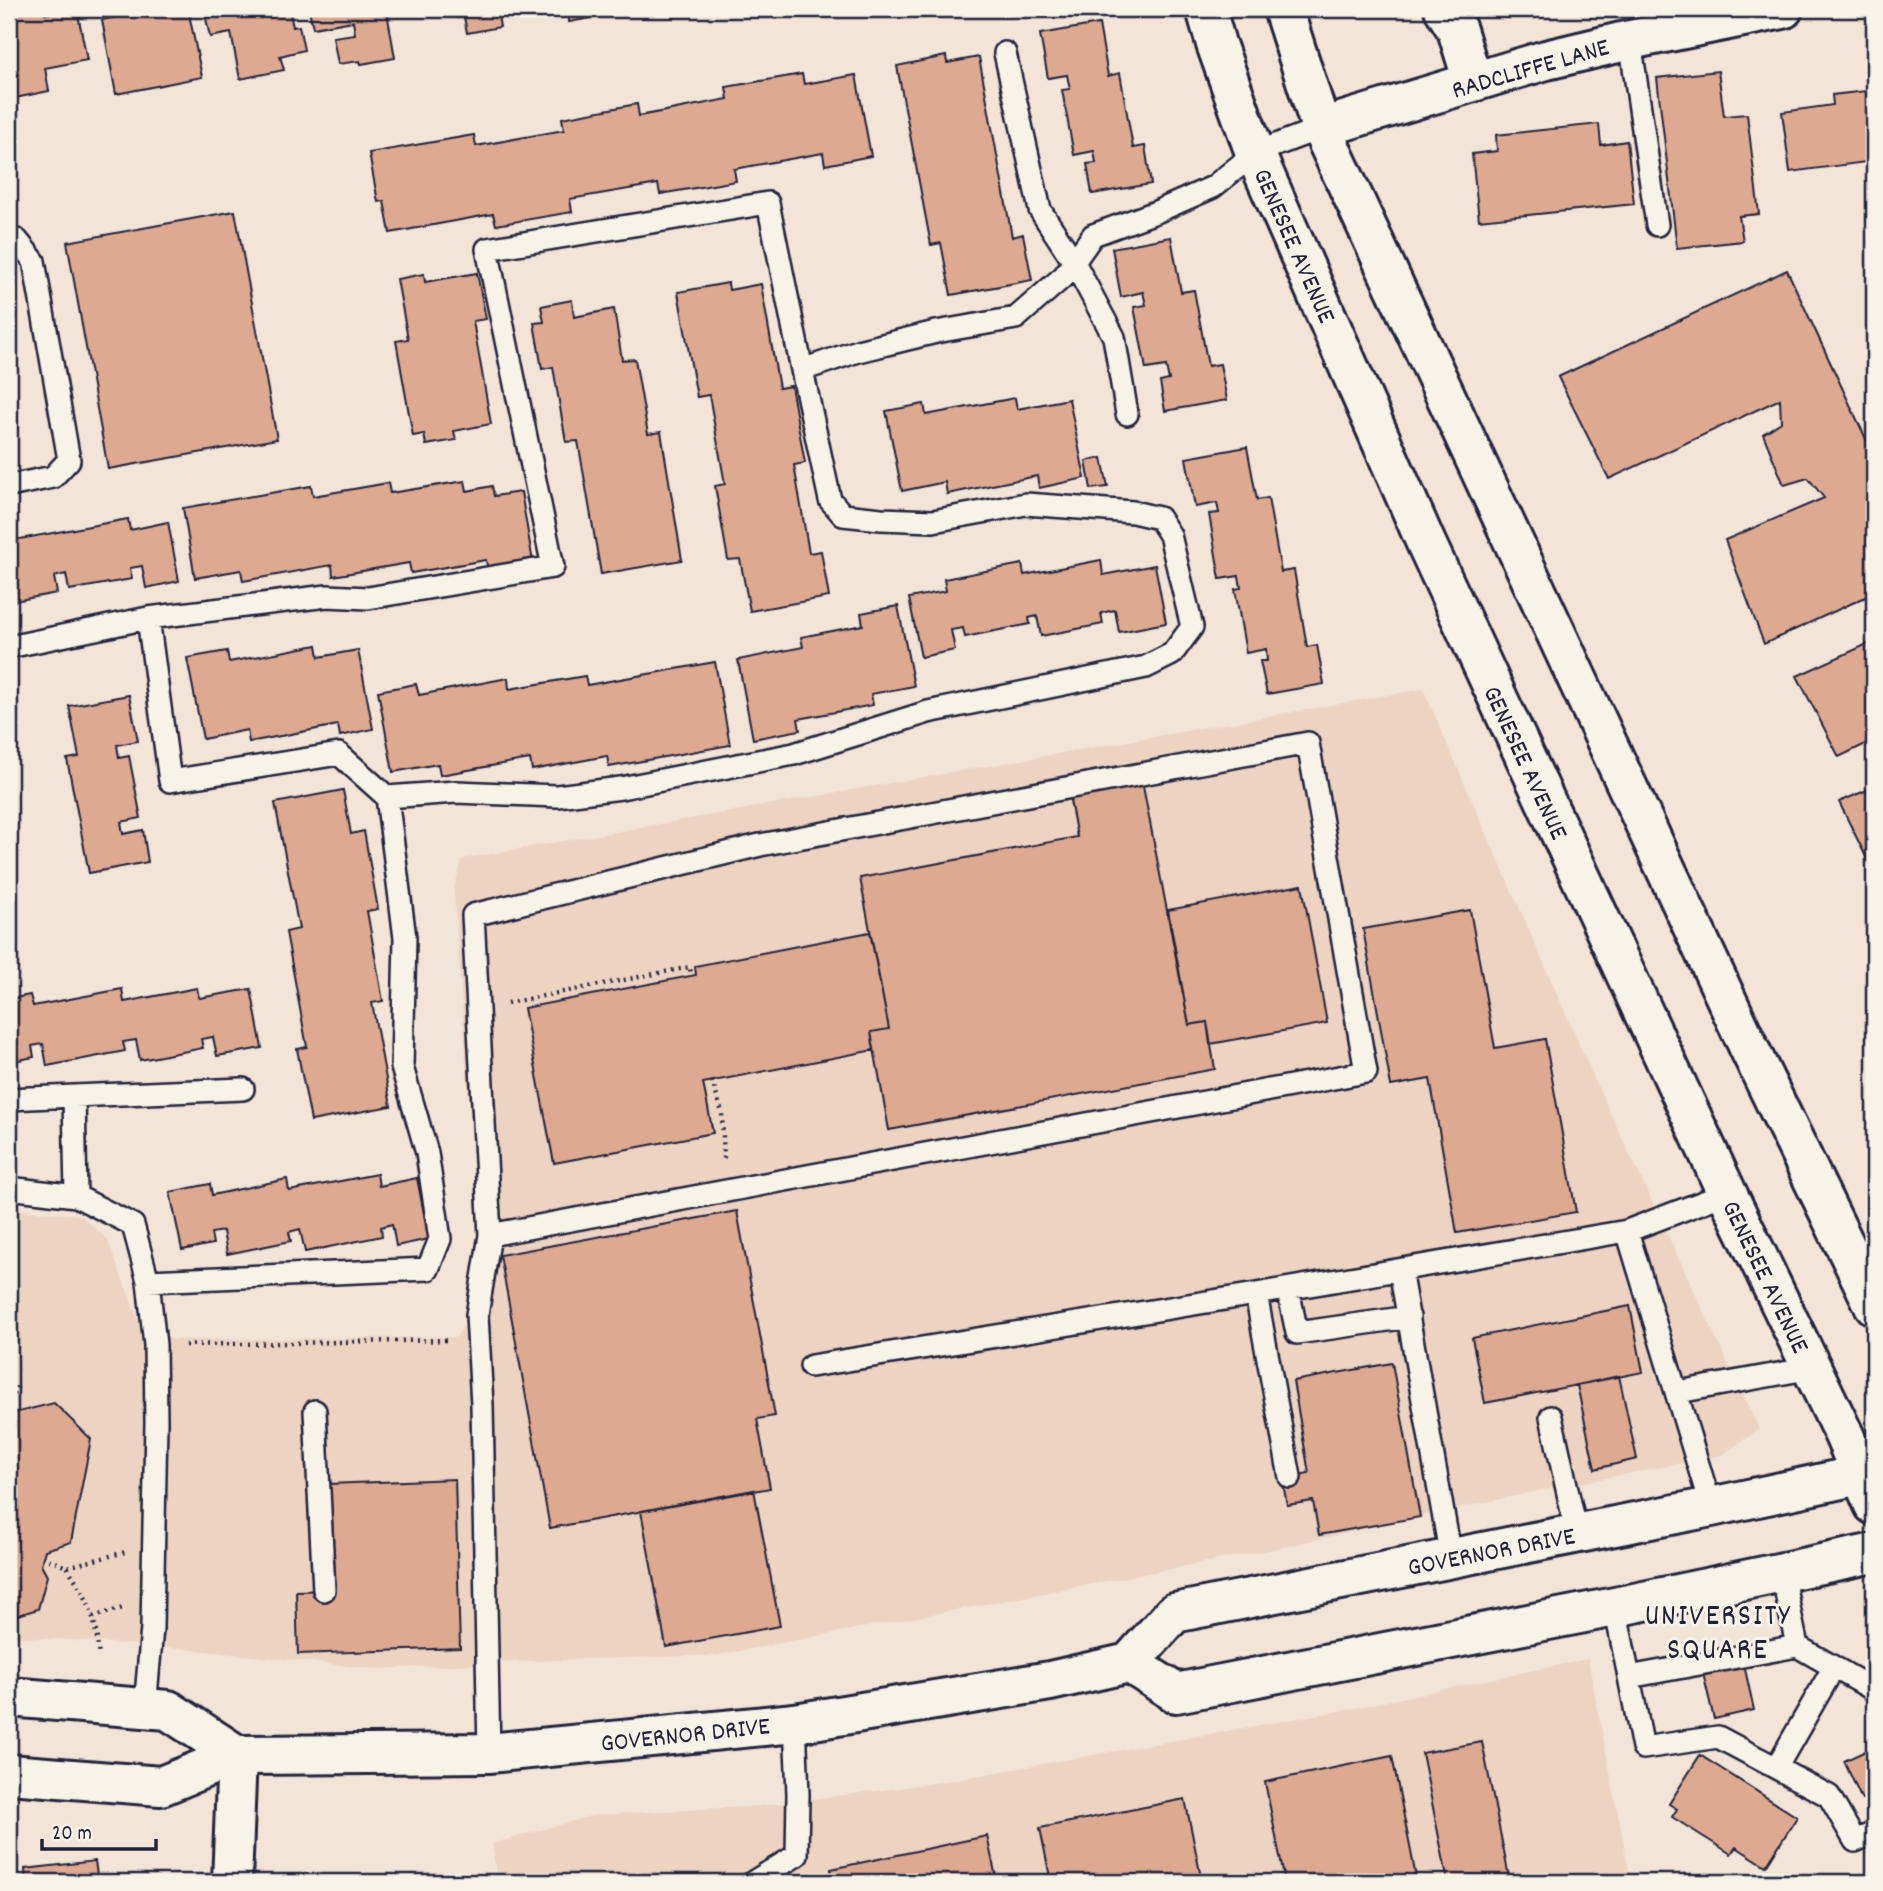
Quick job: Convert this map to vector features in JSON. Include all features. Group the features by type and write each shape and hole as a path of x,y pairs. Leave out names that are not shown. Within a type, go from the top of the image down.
{"main road":[{"name":"GENESEE AVENUE","path":"1206,9 1255,153 1426,543 1727,1193 1870,1484"},
{"path":"1283,9 1321,128 1750,1050 1874,1306"},
{"path":"1444,9 1457,30 1473,82"},
{"name":"RADCLIFFE LANE","path":"1321,128 1546,60 1783,9"},
{"name":"GOVERNOR DRIVE","path":"9,1773 161,1786 237,1755 489,1753 795,1723 1049,1681 1129,1663 1174,1614 1711,1507 1870,1484"},
{"path":"1129,1663 1176,1693 1874,1553"},
{"path":"9,1698 168,1710 237,1755 232,1882"}],"lane":[{"path":"1630,40 1657,225"},
{"path":"1005,53 1040,210 1074,262 1114,337 1128,414"},
{"path":"802,370 858,351 936,332 1016,318 1064,276 1093,235 1213,187 1255,153 1321,128"},
{"path":"9,647 148,618 327,596 368,598 553,567 487,249 768,203 830,500 844,515 933,520 1026,504 1133,512 1159,518 1170,535 1192,627 1172,654 1146,667 928,712 794,754 621,788 557,796 456,792 387,796"},
{"path":"9,238 17,240 34,261 69,460 53,477 9,486"},
{"path":"148,618 170,781 339,754 387,796 405,938 402,1067 428,1153 440,1239 428,1269 148,1281"},
{"path":"489,1753 483,1432 477,1315 490,1235 473,915 760,845 1308,743 1366,1072 490,1235"},
{"path":"9,1099 243,1089"},
{"path":"74,1096 76,1196"},
{"path":"9,1188 76,1196 132,1225 148,1281 155,1345 152,1628 145,1708"},
{"path":"811,1366 1627,1231 1727,1193"},
{"path":"1627,1231 1711,1507"},
{"path":"1401,1270 1451,1558"},
{"path":"1288,1289 1297,1333 1409,1317"},
{"path":"1256,1294 1290,1477"},
{"path":"1678,1392 1812,1368"},
{"path":"315,1411 324,1590"},
{"path":"1551,1417 1577,1534"},
{"path":"1782,1573 1797,1646"},
{"path":"1615,1607 1643,1748 1718,1737 1829,1796 1856,1841 1874,1833"},
{"path":"1629,1677 1797,1646 1874,1688"},
{"path":"1776,1768 1834,1667"},
{"path":"753,1882 797,1855 795,1723"}],"path":[{"path":"478,1008 690,967 691,976"},
{"path":"712,1081 722,1112 722,1142 728,1191"},
{"path":"155,1345 478,1340"},
{"path":"9,1408 18,1384"},
{"path":"67,1567 153,1545"},
{"path":"42,1557 67,1567 88,1598 96,1622 99,1658"}],"shaded area":[{"path":"1423,689 1597,1085 1759,1429 1722,1455 1509,1497 1264,1551 718,1655 378,1669 157,1646 9,1636 9,1209 80,1215 107,1239 138,1319 173,1340 456,1337 480,1305 474,1169 454,890 462,859"},
{"path":"1588,1659 1631,1882 497,1882 492,1844 594,1815 761,1806 942,1782 1345,1710"}],"building":[{"path":"9,9 44,9 45,14 77,9 87,60 45,68 49,91 15,98 9,72"},
{"path":"141,9 188,9 202,77 116,94 102,20 141,12"},
{"path":"204,9 289,9 293,27 299,26 304,50 280,56 284,70 240,79 231,33 210,37"},
{"path":"309,9 383,9 384,13 387,12 395,58 361,64 360,61 338,64 333,37 355,34 353,21 313,28"},
{"path":"449,9 497,9 500,27 467,33 464,17 457,18"},
{"path":"567,9 601,9 602,16 569,22"},
{"path":"1099,24 1108,76 1120,73 1133,148 1145,146 1151,184 1092,194 1087,164 1096,163 1094,151 1074,155 1062,90 1070,89 1067,75 1048,78 1040,34"},
{"path":"946,56 947,63 979,57 1012,237 1023,234 1032,280 951,295 941,243 931,245 897,66"},
{"path":"1718,71 1724,116 1747,114 1759,214 1739,216 1743,241 1677,248 1657,78"},
{"path":"802,74 804,84 856,75 871,156 825,165 823,153 734,169 736,181 660,194 658,184 570,199 572,212 496,225 493,214 390,233 384,201 378,202 369,153 474,135 476,146 564,130 562,118 637,104 639,116 728,99 726,87"},
{"path":"1866,91 1874,161 1790,172 1782,112 1833,105 1832,95"},
{"path":"1599,124 1601,145 1627,141 1634,204 1479,220 1472,154 1497,151 1496,135"},
{"path":"235,211 277,439 108,469 67,242"},
{"path":"1171,237 1181,292 1194,290 1208,366 1220,364 1227,400 1165,411 1160,382 1169,380 1166,366 1146,369 1134,307 1146,305 1143,292 1121,297 1112,248"},
{"path":"1787,270 1874,456 1874,593 1764,644 1725,540 1824,498 1808,478 1784,485 1763,434 1781,422 1780,399 1609,479 1558,377"},
{"path":"477,273 486,319 473,321 491,424 454,431 456,440 426,445 424,434 413,436 396,341 408,339 397,279 424,274 425,282"},
{"path":"728,283 729,290 761,284 779,388 791,386 805,463 794,465 809,553 821,551 829,597 750,611 740,559 728,560 715,486 725,484 709,395 697,397 678,292"},
{"path":"572,300 574,317 614,309 622,360 635,359 648,434 661,432 682,560 601,574 578,441 566,442 553,367 542,369 534,323 544,322 541,306"},
{"path":"1015,398 1017,409 1069,399 1085,478 1039,488 1037,476 947,494 945,482 902,491 886,411 924,404 926,415"},
{"path":"1247,447 1257,500 1268,498 1281,572 1294,570 1307,647 1317,645 1324,684 1267,694 1260,661 1267,661 1266,649 1246,653 1235,589 1241,588 1239,576 1220,579 1209,514 1219,513 1217,503 1195,507 1186,458"},
{"path":"1102,458 1108,487 1091,489 1086,461"},
{"path":"465,481 467,491 492,486 494,496 521,492 533,562 488,571 486,560 411,573 409,563 333,576 332,565 243,581 241,570 195,578 183,508 311,486 313,496 388,483 390,493"},
{"path":"128,519 130,530 168,522 179,581 146,588 142,566 130,568 132,579 69,590 66,574 54,577 57,593 9,602 9,541"},
{"path":"1101,560 1103,575 1155,565 1166,623 1119,632 1115,610 1101,613 1103,624 1041,636 1037,616 1029,618 1030,624 965,637 963,628 951,630 955,650 921,657 909,598 946,591 944,579 1022,564 1024,575"},
{"path":"898,606 914,686 871,694 873,705 798,719 800,730 753,739 738,660 803,647 801,637 863,625 861,613"},
{"path":"1874,641 1874,740 1839,757 1797,676"},
{"path":"317,645 319,657 358,650 373,729 340,736 338,725 249,742 247,730 203,739 187,658 227,651 229,662"},
{"path":"715,662 730,745 609,767 607,756 532,770 530,759 440,775 438,764 393,772 378,691 416,684 419,695 508,678 509,689 585,676 587,685"},
{"path":"129,695 138,741 117,745 119,758 129,756 141,818 121,822 123,834 143,830 148,862 89,873 67,759 79,757 69,706"},
{"path":"1142,781 1189,1025 1207,1022 1215,1069 889,1130 871,1032 889,1029 860,878 1077,837 1069,795"},
{"path":"1874,787 1874,873 1839,802"},
{"path":"343,790 351,834 364,831 378,909 367,911 383,1001 372,1003 391,1106 311,1121 297,1049 307,1047 286,932 299,929 275,803"},
{"path":"9,859 14,890 9,890"},
{"path":"1302,885 1327,1023 1210,1044 1207,1022 1189,1025 1168,910"},
{"path":"1470,910 1495,1048 1545,1039 1576,1212 1457,1233 1430,1079 1391,1086 1363,929"},
{"path":"870,932 889,1029 871,1032 874,1050 703,1083 713,1133 554,1163 524,1008 696,975 695,966"},
{"path":"197,988 199,998 251,989 262,1048 217,1056 213,1037 201,1039 203,1048 140,1060 136,1040 123,1042 125,1051 47,1066 43,1044 32,1046 34,1057 9,1062 9,999 30,995 33,1006 122,989 124,1002"},
{"path":"377,1174 379,1186 417,1178 429,1239 396,1246 392,1224 381,1227 382,1236 305,1252 300,1229 289,1232 291,1241 227,1254 223,1231 211,1233 213,1244 182,1250 170,1192 210,1184 212,1195 287,1179 289,1191"},
{"path":"737,1211 775,1416 757,1419 770,1488 550,1528 500,1255"},
{"path":"1630,1306 1643,1372 1485,1403 1472,1338"},
{"path":"1392,1363 1420,1517 1319,1535 1313,1501 1287,1505 1282,1478 1309,1473 1293,1381"},
{"path":"1619,1376 1637,1459 1595,1469 1577,1385"},
{"path":"54,1403 91,1439 71,1542 45,1550 41,1565 47,1576 38,1609 9,1618 9,1426 14,1413"},
{"path":"455,1479 460,1648 298,1654 296,1591 332,1590 328,1484"},
{"path":"754,1490 780,1626 666,1647 641,1511"},
{"path":"1743,1660 1754,1710 1714,1719 1702,1669"},
{"path":"1482,1742 1510,1882 1448,1882 1422,1753"},
{"path":"1874,1747 1874,1795 1862,1800 1844,1761"},
{"path":"1700,1755 1797,1817 1766,1866 1736,1847 1731,1854 1672,1817 1677,1809 1669,1804"},
{"path":"1392,1756 1417,1882 1285,1882 1265,1782"},
{"path":"1185,1799 1202,1882 1051,1882 1040,1828"},
{"path":"987,1836 997,1882 833,1882 831,1869"},
{"path":"95,1861 98,1882 26,1882 25,1869"}],"district":[{"name":"UNIVERSITY SQUARE","path":"1718,1631"}]}
